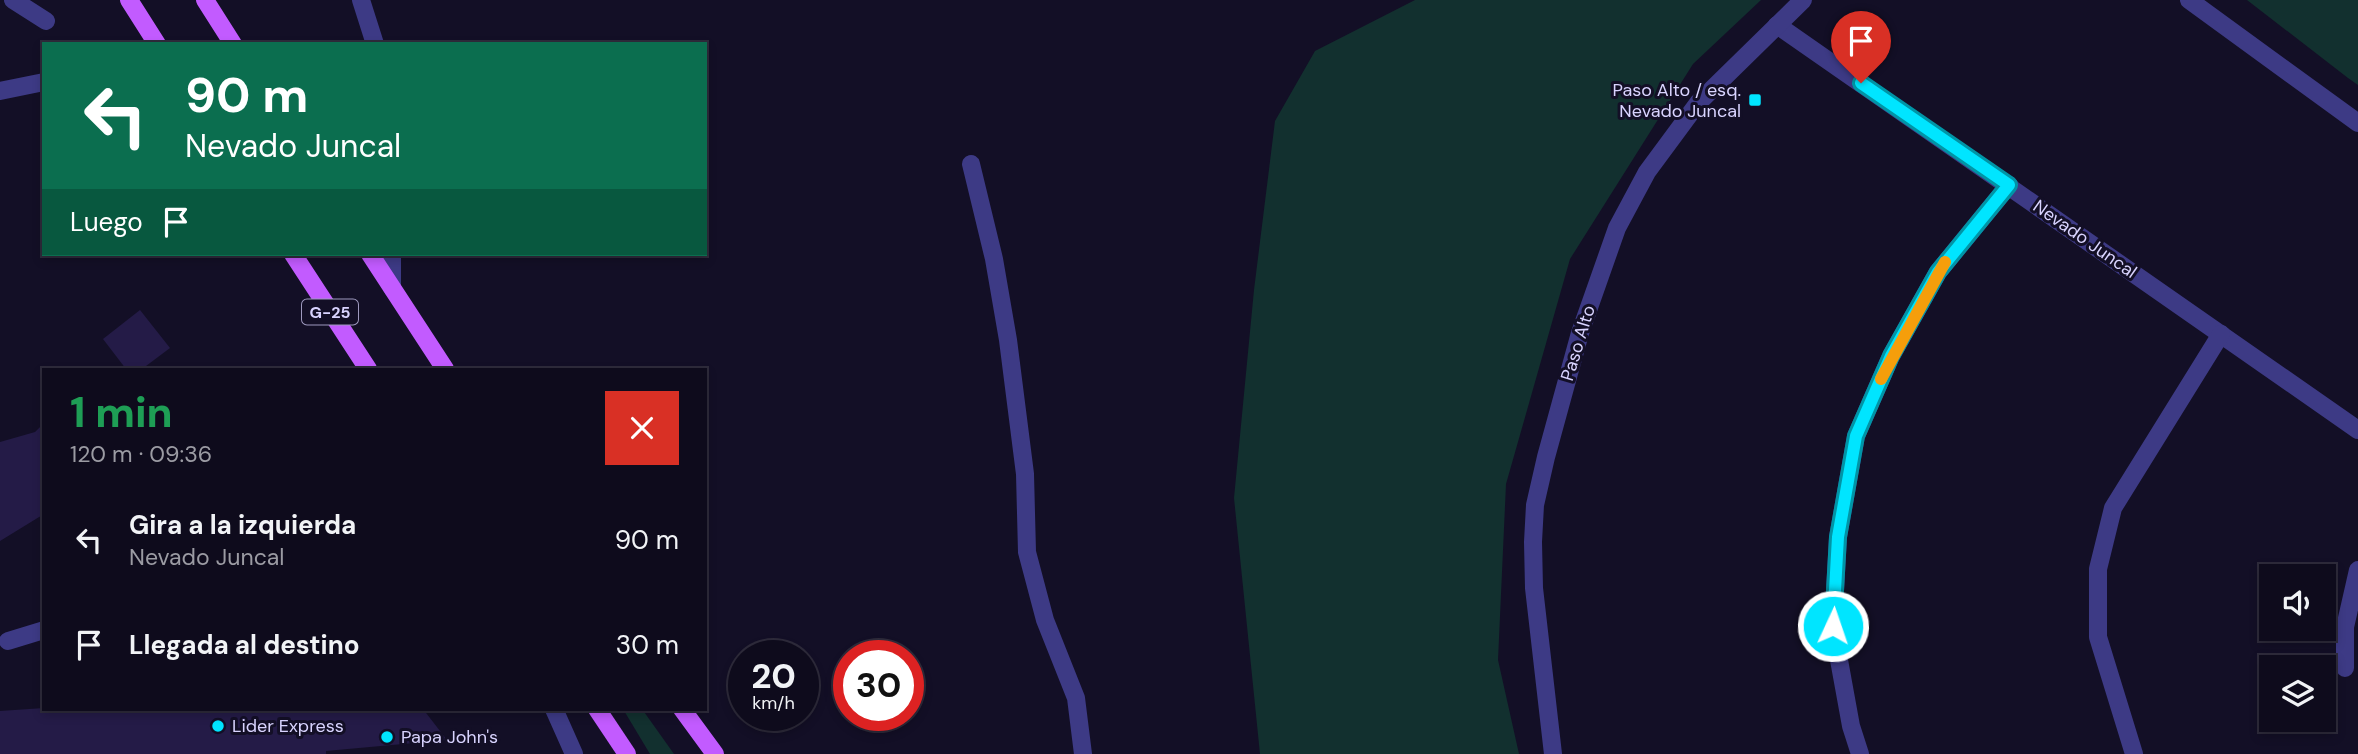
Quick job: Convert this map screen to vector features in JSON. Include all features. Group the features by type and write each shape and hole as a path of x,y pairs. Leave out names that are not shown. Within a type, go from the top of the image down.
{"main road":[{"path":"129,0 156,42"},
{"path":"205,0 232,42"},
{"name":"G-25","path":"294,256 367,368"},
{"path":"371,256 443,368"},
{"path":"598,711 627,754"},
{"path":"683,711 715,754"}],"street":[{"path":"13,0 46,21"},
{"path":"361,0 374,42"},
{"name":"Paso Alto","path":"1553,754 1534,588 1532,542 1541,481 1580,333 1617,228 1647,172 1699,103 1803,0"},
{"path":"2189,0 2358,122"},
{"name":"Nevado Juncal","path":"1777,25 2358,430"},
{"path":"0,91 42,82"},
{"path":"971,164 994,259 1008,340 1025,474 1027,552 1045,620 1076,698 1083,754"},
{"path":"1860,754 1851,726 1833,626 1838,537 1856,436 1891,356 1938,272 2009,185"},
{"path":"392,256 392,288"},
{"path":"2134,754 2098,637 2098,569 2113,508 2221,334"},
{"path":"2345,668 2345,627 2358,570"},
{"path":"8,641 42,631"},
{"path":"555,711 574,754"}],"green space":[{"path":"1415,0 1761,0 1693,64 1570,259 1506,484 1498,660 1519,754 1260,754 1234,498 1254,290 1275,121 1315,51"},
{"path":"2247,0 2358,0 2358,85 2348,78"},
{"path":"624,711 643,711 674,754 650,754"}],"building":[{"path":"140,310 170,348 143,368 125,368 103,339"},
{"path":"42,425 42,515 0,541 0,442 35,432"},
{"name":"Lider Express","path":"42,708 42,711 425,711 447,740 326,751 326,754 0,754 0,711"}],"slow traffic":[{"path":"1881,379 1891,356 1945,262"}],"place":[{"name":"Paso Alto / esq. Nevado Juncal","path":"1755,100"},
{"name":"Lider Express","path":"218,726"},
{"name":"Papa John's","path":"387,737"}],"route":[{"path":"1833,626 1838,537 1856,436 1891,356 1938,272 2009,185 1861,83"}]}
